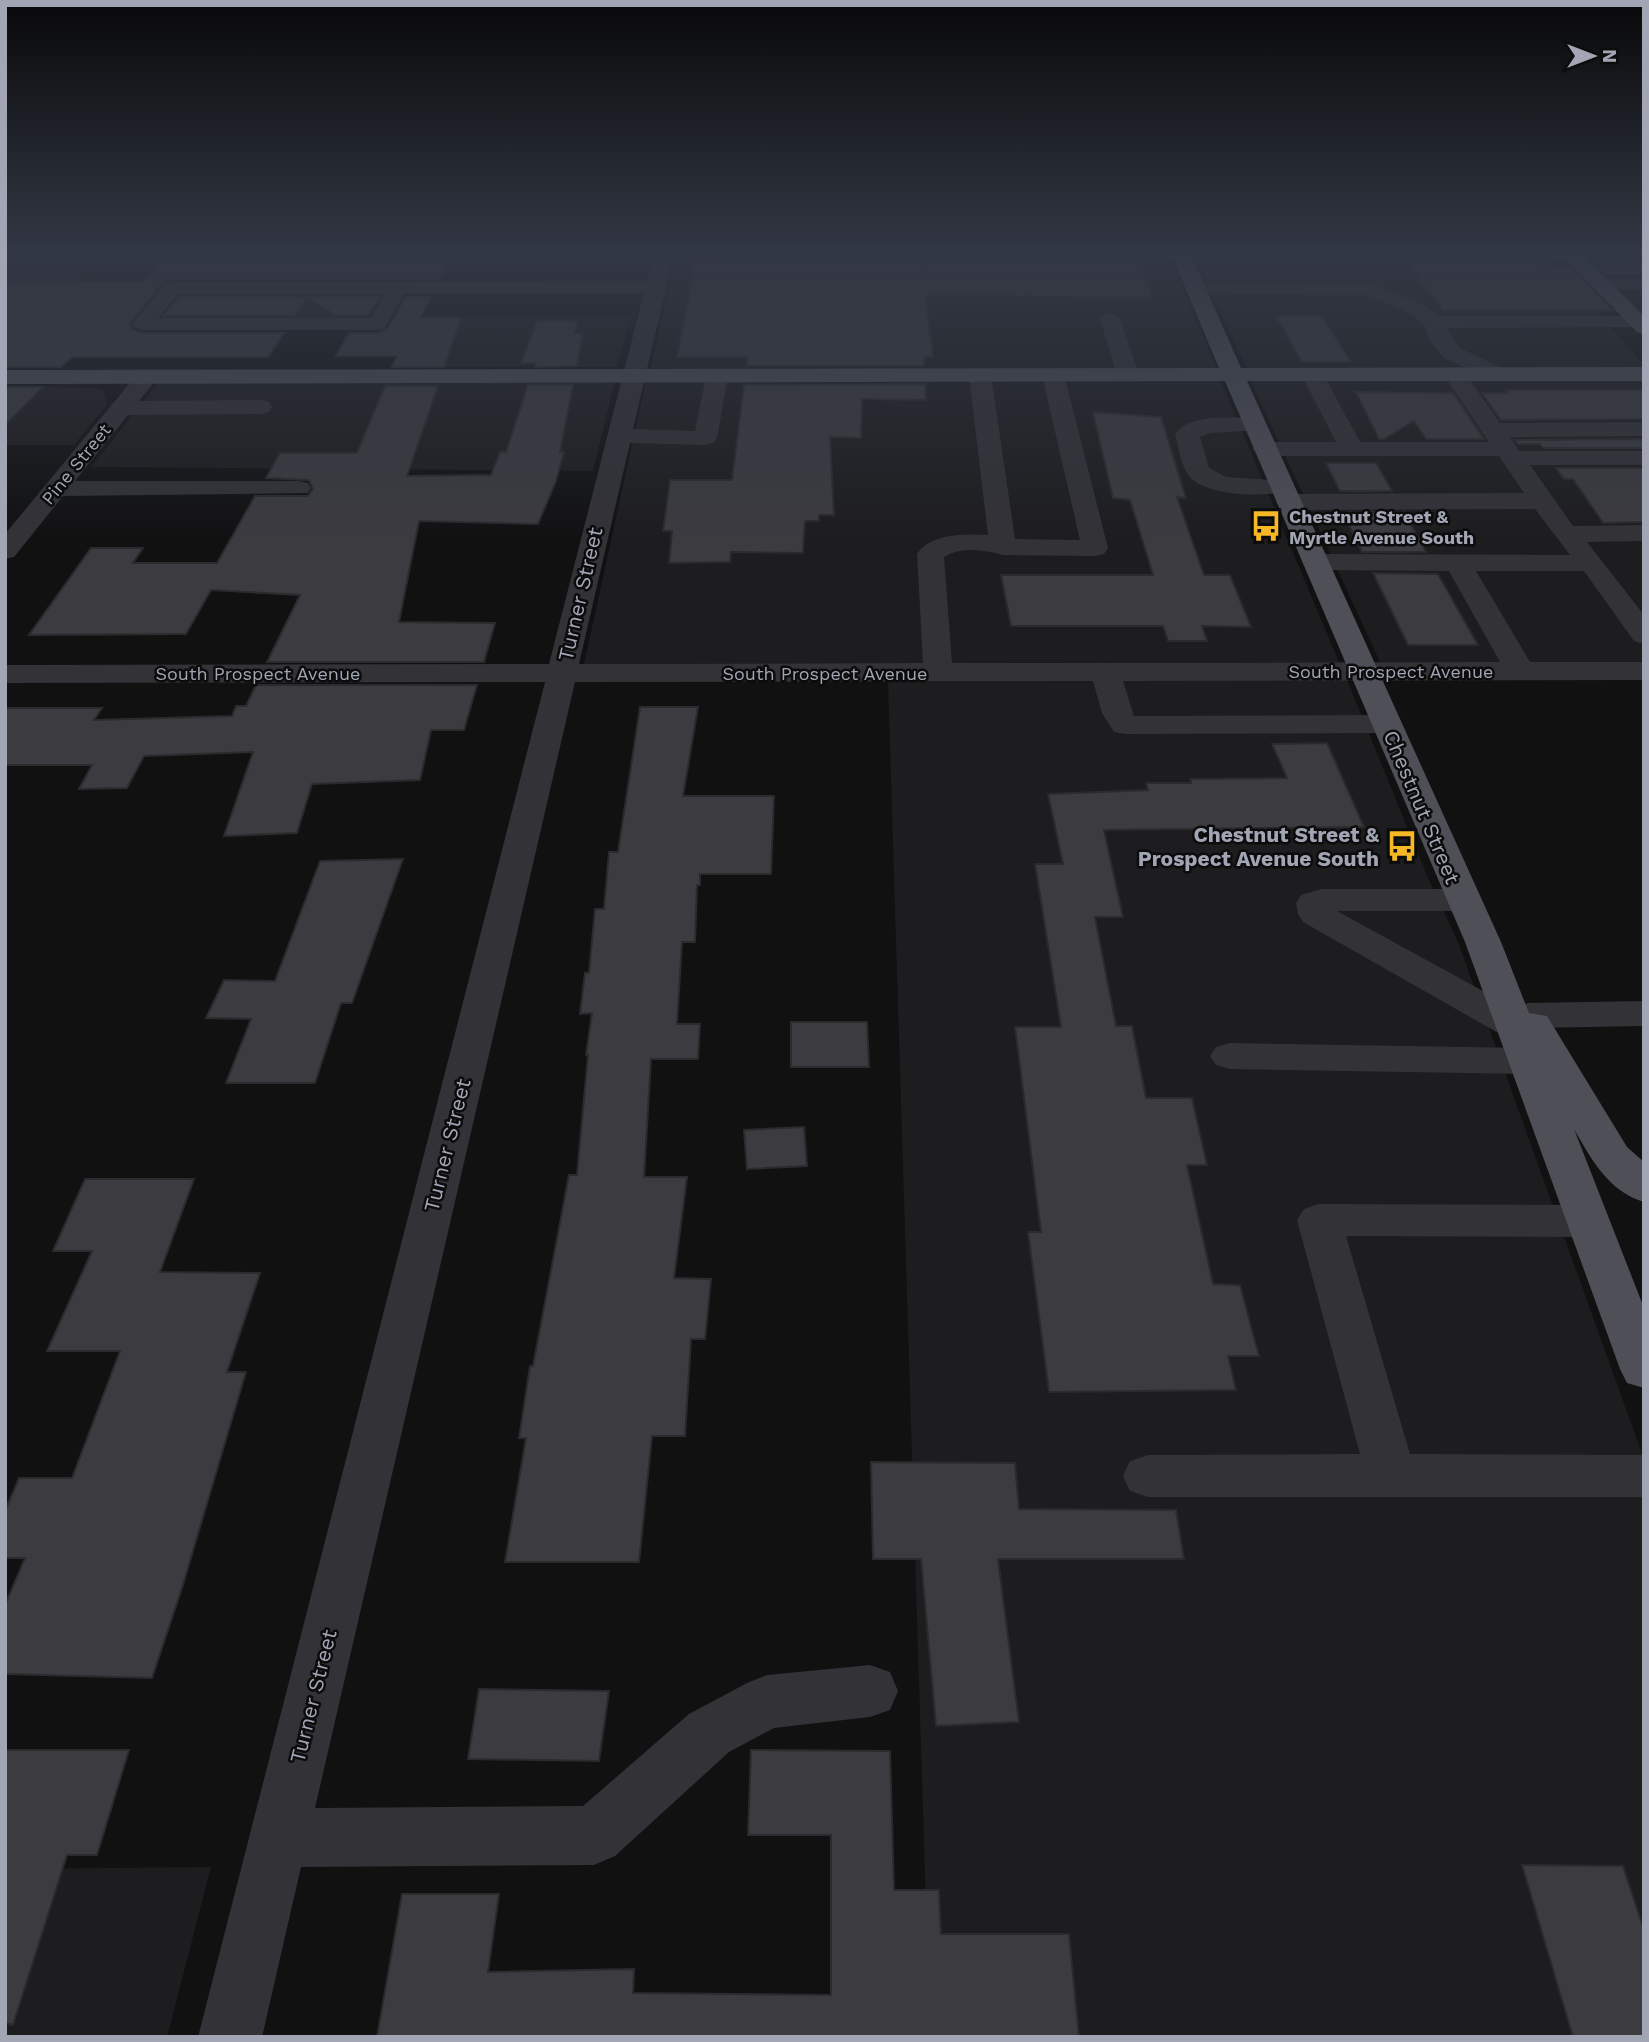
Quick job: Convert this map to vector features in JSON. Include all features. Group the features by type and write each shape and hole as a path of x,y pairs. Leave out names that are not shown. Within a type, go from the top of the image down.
{"main road":[{"name":"Chestnut Street","path":"1222,348 1523,1034 1588,1221 1644,1369"},
{"path":"5,377 1644,374"},
{"path":"1523,1034 1612,1158 1644,1187"}],"street":[{"name":"Turner Street","path":"230,2037 639,348"},
{"path":"1119,348 1128,375"},
{"path":"1448,348 1452,353 1496,374"},
{"path":"1312,374 1352,449"},
{"path":"1454,374 1565,534 1592,563 1644,635"},
{"path":"980,375 1003,547 1094,548 1053,375"},
{"path":"618,436 705,438 717,376"},
{"name":"Pine Street","path":"5,551 148,377"},
{"path":"122,408 261,407"},
{"path":"1543,501 1285,494 1227,485 1199,472 1187,434 1206,426 1259,437 1352,449 1504,446 1644,457"},
{"path":"1504,446 1644,429"},
{"path":"56,489 299,488"},
{"path":"1565,534 1644,533"},
{"path":"938,673 930,554 940,546 954,543 1003,542"},
{"path":"1315,562 1592,563"},
{"path":"1458,564 1520,671"},
{"name":"South Prospect Avenue","path":"5,674 1644,671"},
{"path":"1105,672 1117,713 1125,725 1386,724"},
{"path":"1463,900 1322,900 1314,903 1316,914 1523,1034"},
{"path":"1230,1056 1523,1034 1644,1013"},
{"path":"1391,1475 1319,1220 1588,1221"},
{"path":"1148,1476 1644,1476"},
{"path":"278,1838 594,1835 709,1732 767,1702 870,1691"}],"shaded area":[{"path":"5,348 15,348 5,359"},
{"path":"401,348 622,348 617,367 391,367"},
{"path":"655,348 1208,348 1217,369 650,371"},
{"path":"1237,348 1629,348 1644,365 1644,369 1247,369"},
{"path":"1220,379 1339,662 584,664 646,381"},
{"path":"1250,379 1644,379 1644,662 1380,662"},
{"path":"615,381 593,471 91,467 158,383"},
{"path":"5,386 94,388 104,391 107,404 74,445 5,445"},
{"path":"1347,680 1428,878 1458,942 1644,1459 1644,2037 930,2037 888,682"},
{"path":"211,1867 167,2037 5,2037 5,1869"}],"building":[{"path":"5,348 274,348 268,357 72,357 61,367 5,367"},
{"path":"340,348 450,348 444,367 392,367 397,356 336,356"},
{"path":"527,348 580,348 577,366 535,367 536,363 521,363"},
{"path":"679,348 932,348 933,357 924,357 924,366 746,366 748,357 677,357"},
{"path":"1294,348 1342,348 1351,362 1302,362"},
{"path":"925,384 926,400 862,399 861,438 830,437 834,515 819,515 819,521 805,521 803,553 731,552 730,562 669,563 672,531 663,531 670,480 732,480 744,385"},
{"path":"528,385 573,385 560,452 564,452 556,481 538,524 419,521 399,622 495,623 484,662 267,662 300,595 211,590 186,634 29,635 91,548 143,548 133,563 217,563 255,496 308,496 313,489 309,480 266,478 280,453 357,453 385,386 438,386 407,476 491,475 500,452 506,452"},
{"path":"5,387 43,387 5,425"},
{"path":"1506,390 1644,390 1644,419 1501,420 1482,393 1508,393"},
{"path":"1356,392 1453,393 1484,439 1426,439 1414,421 1384,439 1379,439"},
{"path":"1093,412 1161,417 1186,498 1177,497 1204,575 1230,575 1251,627 1202,626 1207,641 1168,641 1163,626 1011,626 1001,575 1153,575 1130,500 1113,498"},
{"path":"1644,439 1644,448 1543,448 1540,444 1518,444 1515,440"},
{"path":"1326,463 1376,463 1392,491 1340,491"},
{"path":"1556,468 1644,468 1644,522 1603,523 1573,479 1564,479"},
{"path":"1350,512 1404,512 1426,552 1362,552 1349,525 1357,525"},
{"path":"1373,573 1438,574 1478,645 1408,645"},
{"path":"256,685 477,685 464,730 431,730 420,780 312,784 297,833 224,836 253,752 144,756 127,788 79,789 92,765 5,765 5,708 102,708 94,720 232,716 236,706 246,706"},
{"path":"640,707 698,707 683,796 774,796 771,874 700,874 700,885 697,885 695,942 682,942 677,1024 700,1024 698,1059 651,1059 644,1177 687,1177 674,1278 711,1279 705,1339 691,1339 685,1436 652,1436 639,1562 505,1562 526,1438 519,1438 530,1366 533,1366 569,1175 577,1175 586,1055 592,1013 580,1014 585,973 589,973 595,909 604,909 609,852 618,852"},
{"path":"1327,743 1364,827 1104,830 1123,917 1095,917 1116,1026 1132,1026 1146,1098 1192,1098 1207,1165 1187,1165 1213,1284 1240,1285 1259,1356 1228,1356 1236,1390 1049,1392 1028,1232 1041,1232 1015,1027 1061,1027 1035,864 1063,864 1048,794 1148,790 1146,783 1191,783 1190,779 1287,778 1272,744"},
{"path":"403,859 352,1003 341,1003 315,1083 226,1083 251,1019 206,1018 224,980 275,981 320,861"},
{"path":"791,1022 867,1022 869,1067 791,1067"},
{"path":"804,1127 807,1166 747,1169 744,1130"},
{"path":"85,1179 194,1179 160,1272 260,1273 227,1372 246,1372 182,1588 152,1678 5,1674 5,1605 25,1558 5,1558 5,1511 19,1478 72,1478 120,1351 47,1351 92,1251 53,1251"},
{"path":"871,1462 1015,1463 1019,1509 1176,1510 1184,1559 998,1559 1019,1722 936,1726 921,1559 873,1559"},
{"path":"479,1689 609,1691 599,1761 468,1759"},
{"path":"5,1750 129,1750 97,1855 67,1855 13,2025 5,2023"},
{"path":"751,1750 890,1751 894,1890 939,1890 941,1934 1069,1934 1079,2037 377,2037 402,1894 499,1894 488,1972 634,1969 633,1993 831,1995 831,1835 748,1835"},
{"path":"1522,1865 1623,1866 1644,1930 1644,2037 1573,2037"}],"place":[{"name":"Chestnut Street & Myrtle Avenue South","path":"1266,526"},
{"name":"Chestnut Street & Prospect Avenue South","path":"1402,846"}]}
